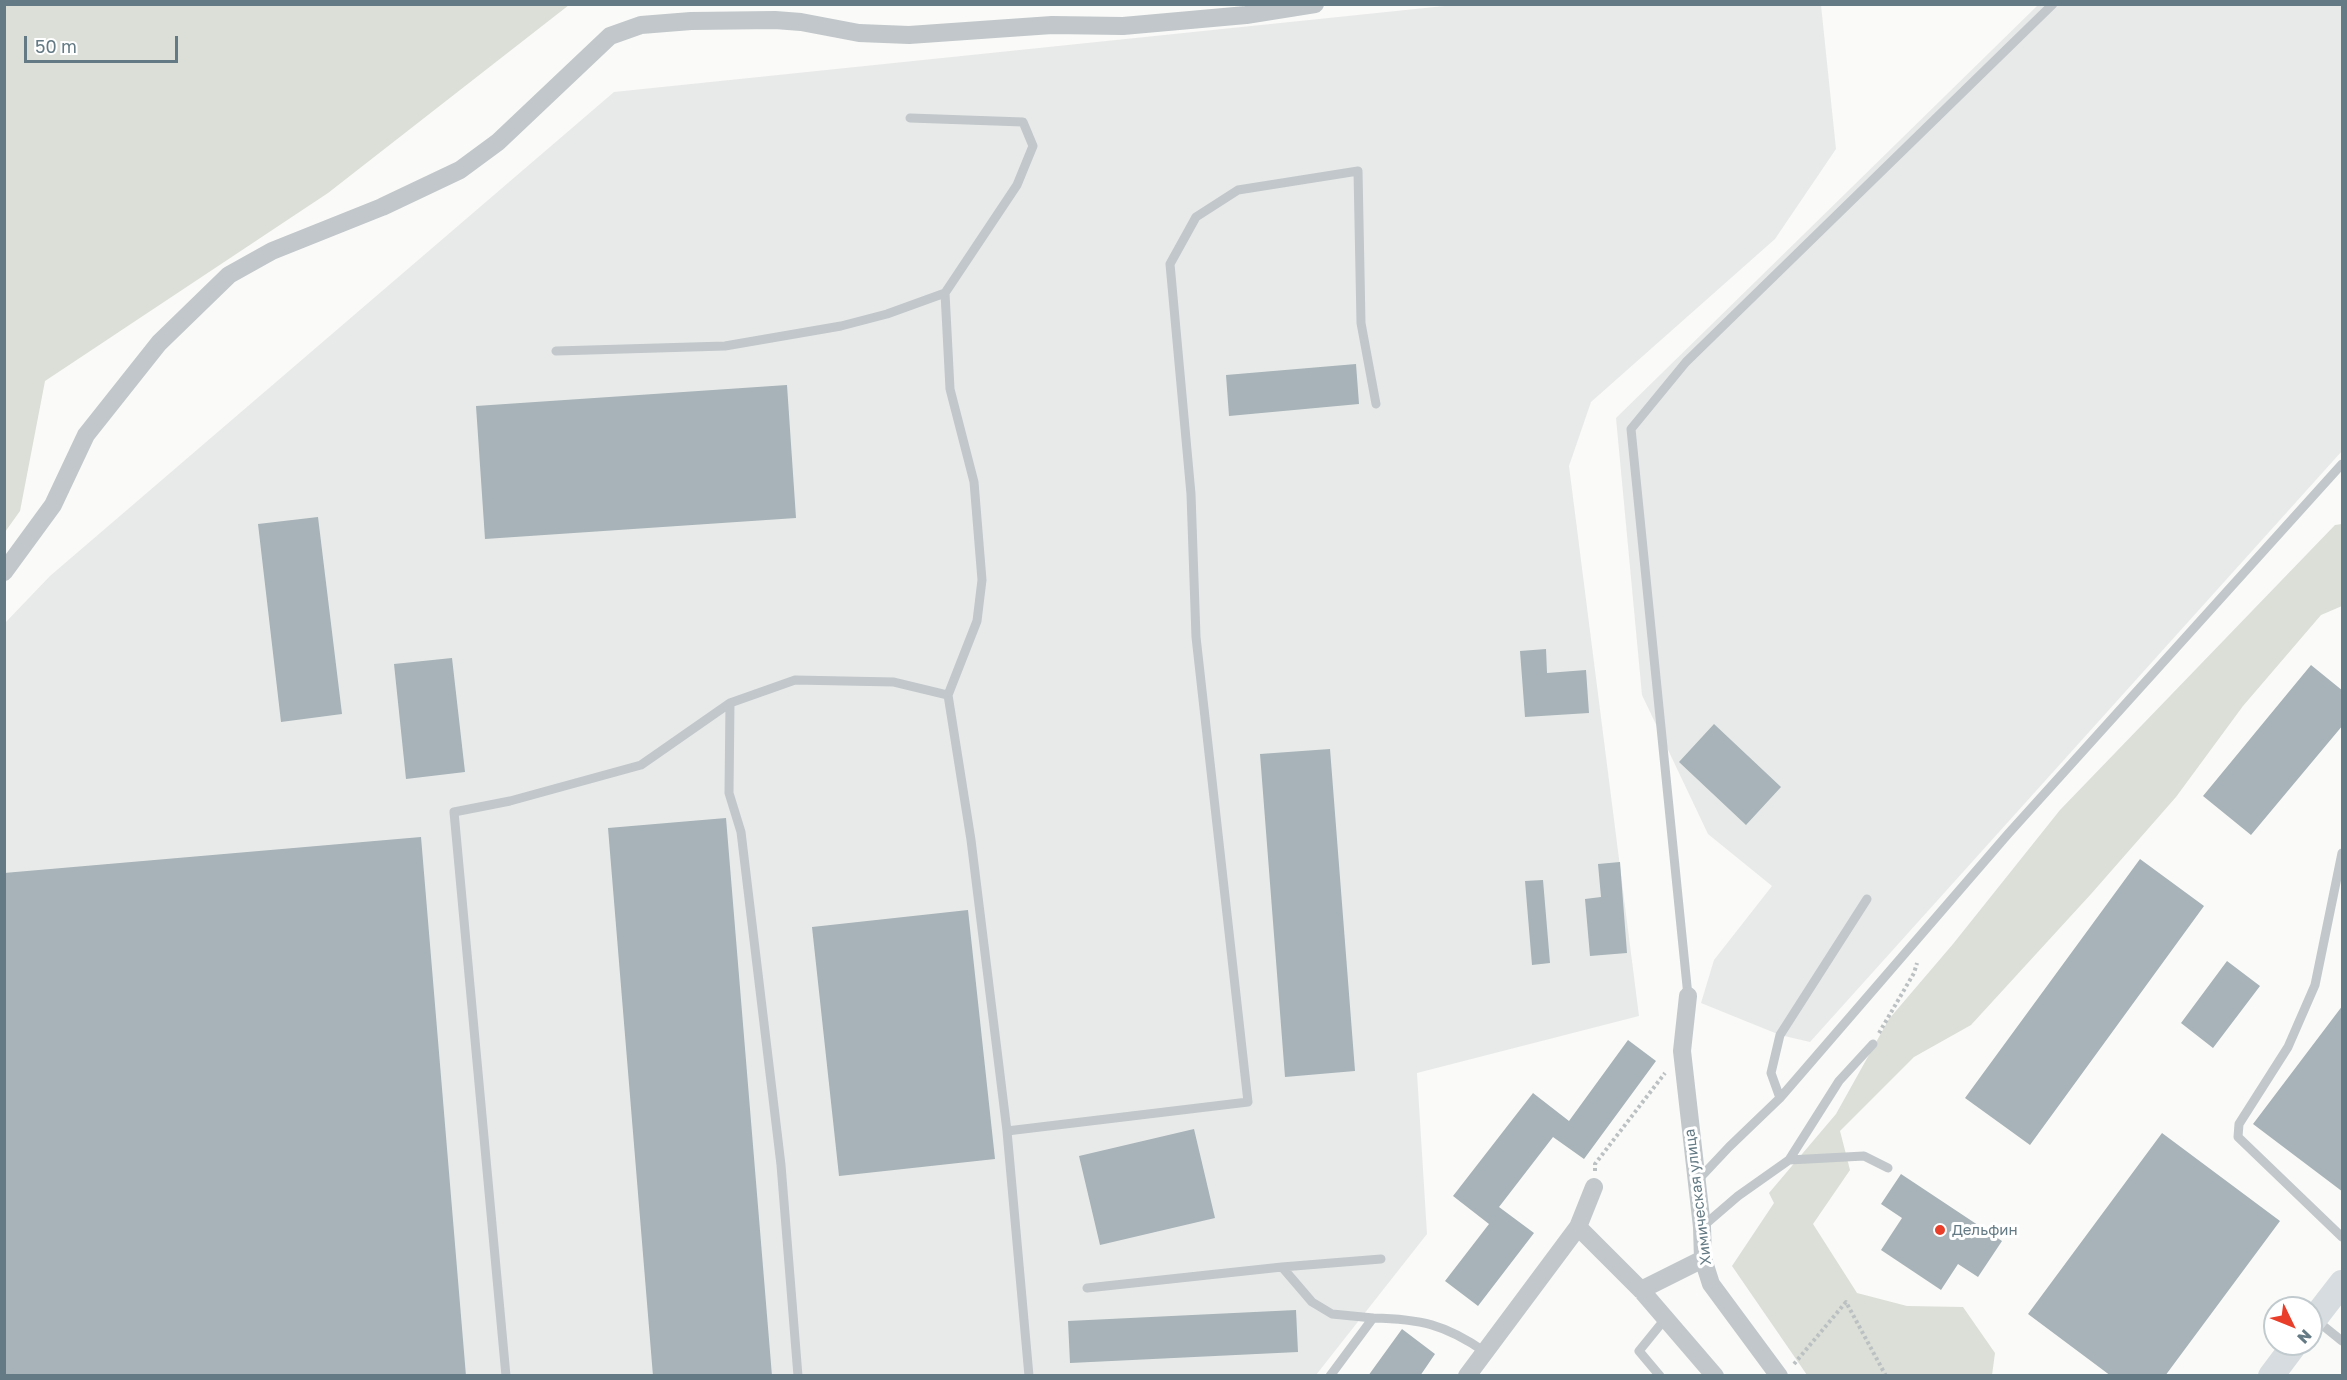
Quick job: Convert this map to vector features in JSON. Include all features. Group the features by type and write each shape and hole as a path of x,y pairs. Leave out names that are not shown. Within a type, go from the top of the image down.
{"street":[{"path":"4,572 53,505 86,435 159,343 229,275 272,251 382,207 460,170 498,142 610,36 641,26 691,21 775,20 801,22 859,33 909,35 1052,25 1123,26 1246,15 1315,4"},
{"name":"Химическая улица","path":"1688,996 1682,1051 1702,1227 1703,1259 1711,1284 1785,1372"},
{"path":"1467,1376 1578,1227 1594,1187"},
{"path":"1578,1227 1641,1290 1715,1376"},
{"path":"1641,1290 1703,1259"},
{"path":"2323,1308 2343,1283"},
{"path":"2271,1376 2286,1356"}],"lane":[{"path":"1688,996 1631,429 1686,362 2053,4"},
{"path":"910,118 1023,122 1033,146 1017,185 945,293 950,389 974,482 982,580 977,621 948,695 971,840 1007,1131 1029,1376"},
{"path":"1007,1131 1248,1102 1197,637 1191,494 1170,264 1196,217 1238,190 1358,171 1361,322 1376,404"},
{"path":"556,351 726,346 841,326 886,314 945,293"},
{"path":"1696,1183 1729,1147 1780,1098 2008,834 2342,465"},
{"path":"506,1376 454,812 510,801 641,765 730,703 795,680 894,682 948,695"},
{"path":"730,703 729,793 741,832 779,1153 798,1376"},
{"path":"2343,853 2315,985 2288,1047 2239,1124 2238,1137 2343,1237"},
{"path":"1780,1098 1771,1073 1780,1035 1866,899"},
{"path":"1702,1227 1738,1196 1789,1160 1839,1081 1873,1044"},
{"path":"1789,1160 1864,1156 1888,1168"},
{"path":"1087,1288 1381,1259"},
{"path":"1282,1267 1312,1302 1332,1314 1410,1319 1459,1334 1485,1352"},
{"path":"1330,1376 1373,1318"},
{"path":"1660,1376 1639,1351 1665,1319"},
{"path":"2323,1328 2343,1341"}],"path":[{"path":"1873,1044 1914,973 1929,927"},
{"path":"1594,1187 1595,1164 1682,1051"},
{"path":"1785,1372 1846,1302 1886,1376"}],"shaded area":[{"path":"5,4 569,5 328,193 45,381 20,511 5,532"},
{"path":"1454,5 1821,5 1836,149 1775,239 1591,402 1569,466 1639,1016 1417,1073 1427,1234 1316,1375 5,1375 4,624 50,576 614,92"},
{"path":"2038,5 2342,5 2342,451 1810,1042 1780,1035 1701,1003 1714,960 1772,886 1708,834 1642,695 1616,418"},
{"path":"2342,524 2342,606 2321,615 2243,706 2176,797 1971,1025 1914,1057 1840,1131 1850,1170 1813,1224 1857,1293 1907,1306 1963,1307 1995,1353 1992,1375 1807,1375 1732,1266 1774,1203 1769,1193 1836,1114 1889,1019 1953,944 2060,810 2335,525"}],"building":[{"path":"1356,364 1359,404 1229,416 1226,375"},
{"path":"787,385 796,518 485,539 476,406"},
{"path":"318,517 342,714 281,722 258,524"},
{"path":"1546,649 1547,673 1586,670 1589,713 1525,717 1520,651"},
{"path":"452,658 465,772 406,779 394,664"},
{"path":"2311,665 2343,691 2343,725 2251,835 2203,796"},
{"path":"1714,724 1781,787 1746,825 1679,762"},
{"path":"1330,749 1355,1071 1285,1077 1260,754"},
{"path":"726,818 772,1376 653,1376 608,828"},
{"path":"421,837 466,1376 4,1376 4,873"},
{"path":"2140,859 2204,906 2030,1145 1965,1098"},
{"path":"1620,862 1627,953 1590,956 1585,899 1601,897 1598,864"},
{"path":"1543,880 1550,963 1532,965 1525,881"},
{"path":"968,910 995,1159 839,1176 812,927"},
{"path":"2227,961 2260,986 2213,1048 2181,1023"},
{"path":"2343,1005 2343,1192 2253,1124"},
{"path":"1628,1040 1656,1061 1584,1159 1553,1137 1499,1207 1534,1233 1478,1306 1445,1281 1489,1224 1453,1196 1533,1093 1569,1121"},
{"path":"1194,1129 1215,1218 1100,1245 1079,1156"},
{"path":"2162,1133 2280,1221 2165,1376 2111,1376 2028,1314"},
{"name":"Дельфин","path":"1901,1174 2002,1241 1978,1277 1958,1264 1941,1290 1881,1250 1902,1218 1881,1204"},
{"path":"1296,1310 1298,1352 1070,1363 1068,1321"},
{"path":"1402,1329 1435,1354 1420,1376 1368,1376"}],"place":[{"name":"Дельфин","path":"1940,1230"}]}
